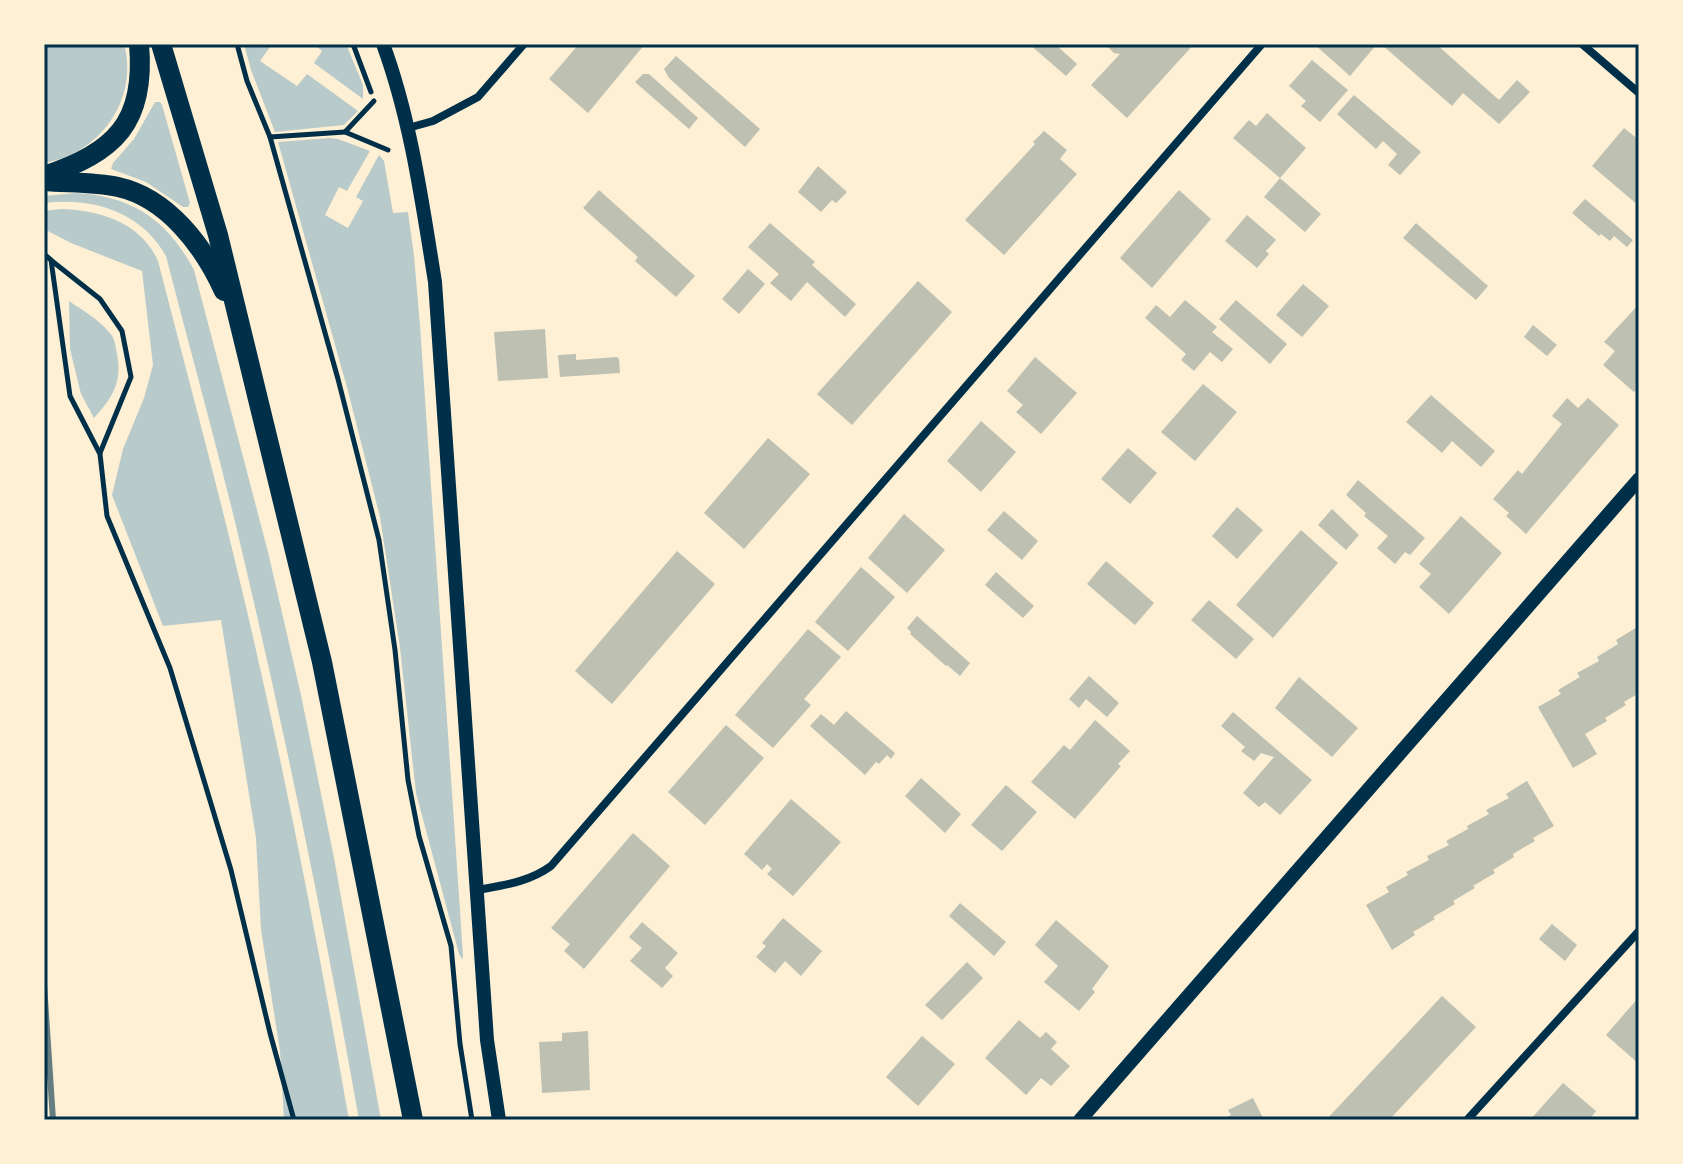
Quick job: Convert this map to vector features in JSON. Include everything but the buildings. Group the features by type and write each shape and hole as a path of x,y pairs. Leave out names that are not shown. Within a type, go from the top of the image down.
{"main road":[{"path":"44,179 104,149 120,131 132,111 138,92 141,67 139,44"},
{"path":"161,44 218,235 322,662 413,1120"},
{"path":"44,179 120,187 159,206 187,231 221,284 241,329"}],"street":[{"path":"383,44 408,128 435,282 487,1040 499,1120"},
{"path":"408,128 433,121 478,97 524,44"},
{"path":"478,890 529,879 551,866 1262,44"},
{"path":"1582,44 1639,93"},
{"path":"1080,1120 1639,479"},
{"path":"1467,1120 1639,931"}],"path":[{"path":"237,44 247,81 270,137 338,379 379,540 412,807 451,946 460,1044 472,1120"},
{"path":"353,44 368,82"},
{"path":"345,132 374,101"},
{"path":"270,137 345,132 388,150"},
{"path":"44,254 100,299 122,331 131,377 100,454"},
{"path":"51,260 70,396 100,454 107,516 170,668 231,870 294,1120"}],"shaded area":[{"path":"44,44 124,44 127,65 126,85 111,121 82,148 64,158 44,163"},
{"path":"244,44 272,44 260,61 297,86 307,74 358,111 344,125 275,132"},
{"path":"314,44 346,44 363,85 363,99 314,63 322,51"},
{"path":"155,102 162,105 190,203 188,207 183,207 146,182 111,169 134,139"},
{"path":"329,138 370,151 347,191 339,187 325,215 348,228 363,201 356,197 379,155 384,161 393,213 408,212 420,325 462,959 416,793 400,648 380,517 278,142"},
{"path":"76,193 115,199 147,214 173,238 194,270 268,552 301,695 381,1120 359,1120 317,897 270,674 228,492 166,256 143,228 114,210 80,202 44,203 44,196"},
{"path":"44,211 89,212 117,221 141,237 158,261 222,508 272,722 349,1120 284,1120 280,1051 261,930 256,838 221,620 163,626 112,495 123,449 144,398 153,365 142,271 44,229"},
{"path":"69,301 105,327 115,344 118,360 116,386 94,418 81,394 70,349"}],"railway":[{"path":"44,984 53,1120"}]}
